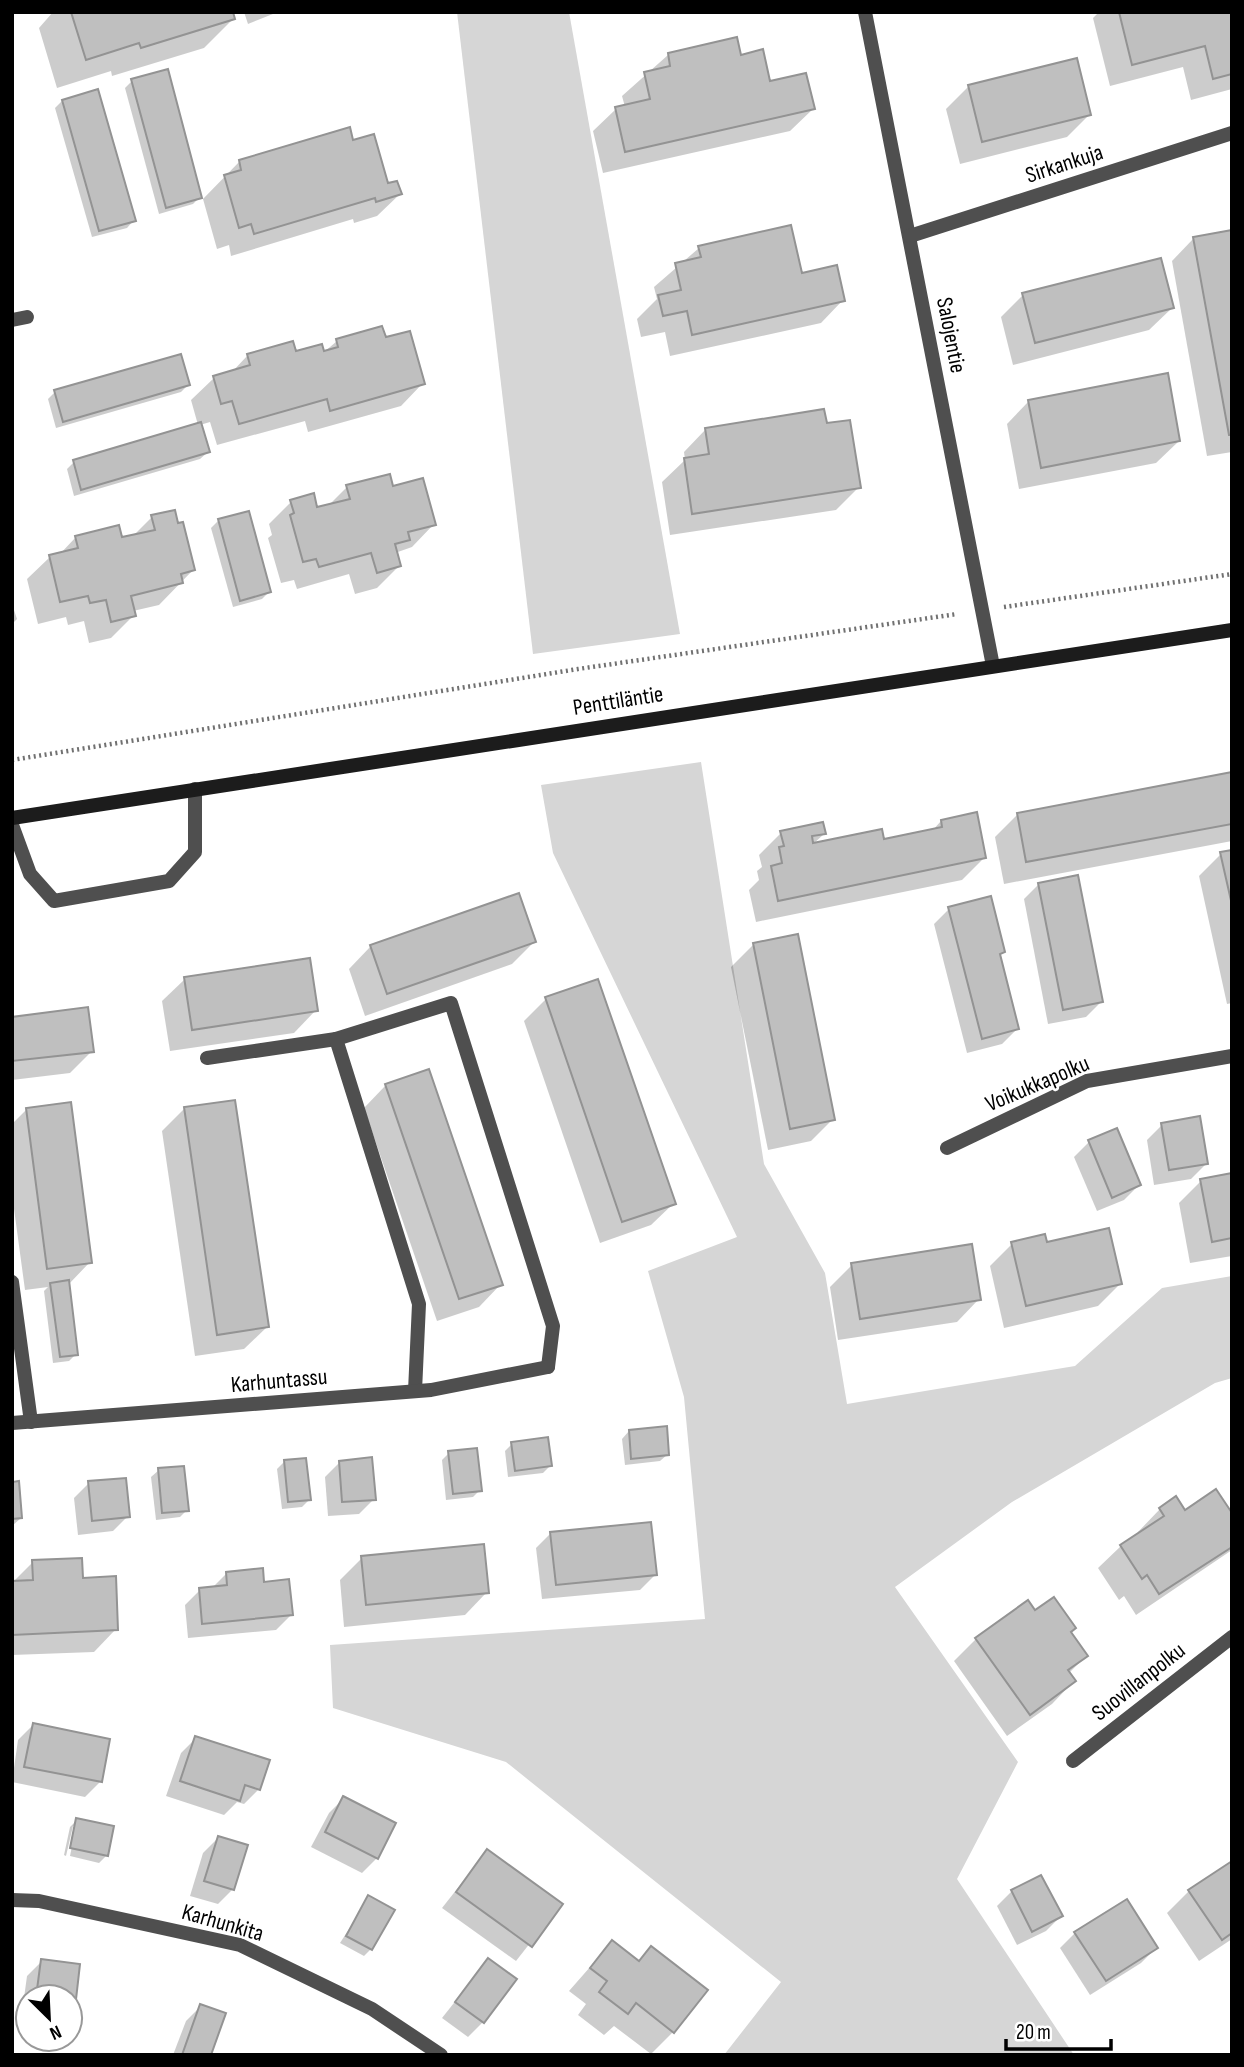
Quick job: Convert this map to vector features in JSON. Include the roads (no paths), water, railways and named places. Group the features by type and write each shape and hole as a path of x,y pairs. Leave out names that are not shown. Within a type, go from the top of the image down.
{"street":[{"name":"Salojentie","path":"865,12 993,666"},
{"name":"Sirkankuja","path":"910,236 1232,132"},
{"name":"Penttiläntie","path":"12,818 1232,630"},
{"path":"12,825 30,874 54,901 169,881 195,852 195,789"},
{"name":"Karhuntassu","path":"12,1423 415,1391 548,1367 553,1326 452,1003 336,1039"},
{"path":"207,1058 336,1039 419,1304 415,1391"},
{"name":"Voikukkapolku","path":"947,1148 1087,1081 1232,1056"},
{"path":"12,1282 31,1422"},
{"name":"Suovillanpolku","path":"1073,1761 1232,1637"},
{"name":"Karhunkita","path":"12,1900 39,1901 240,1945 372,2009 441,2055"}]}
